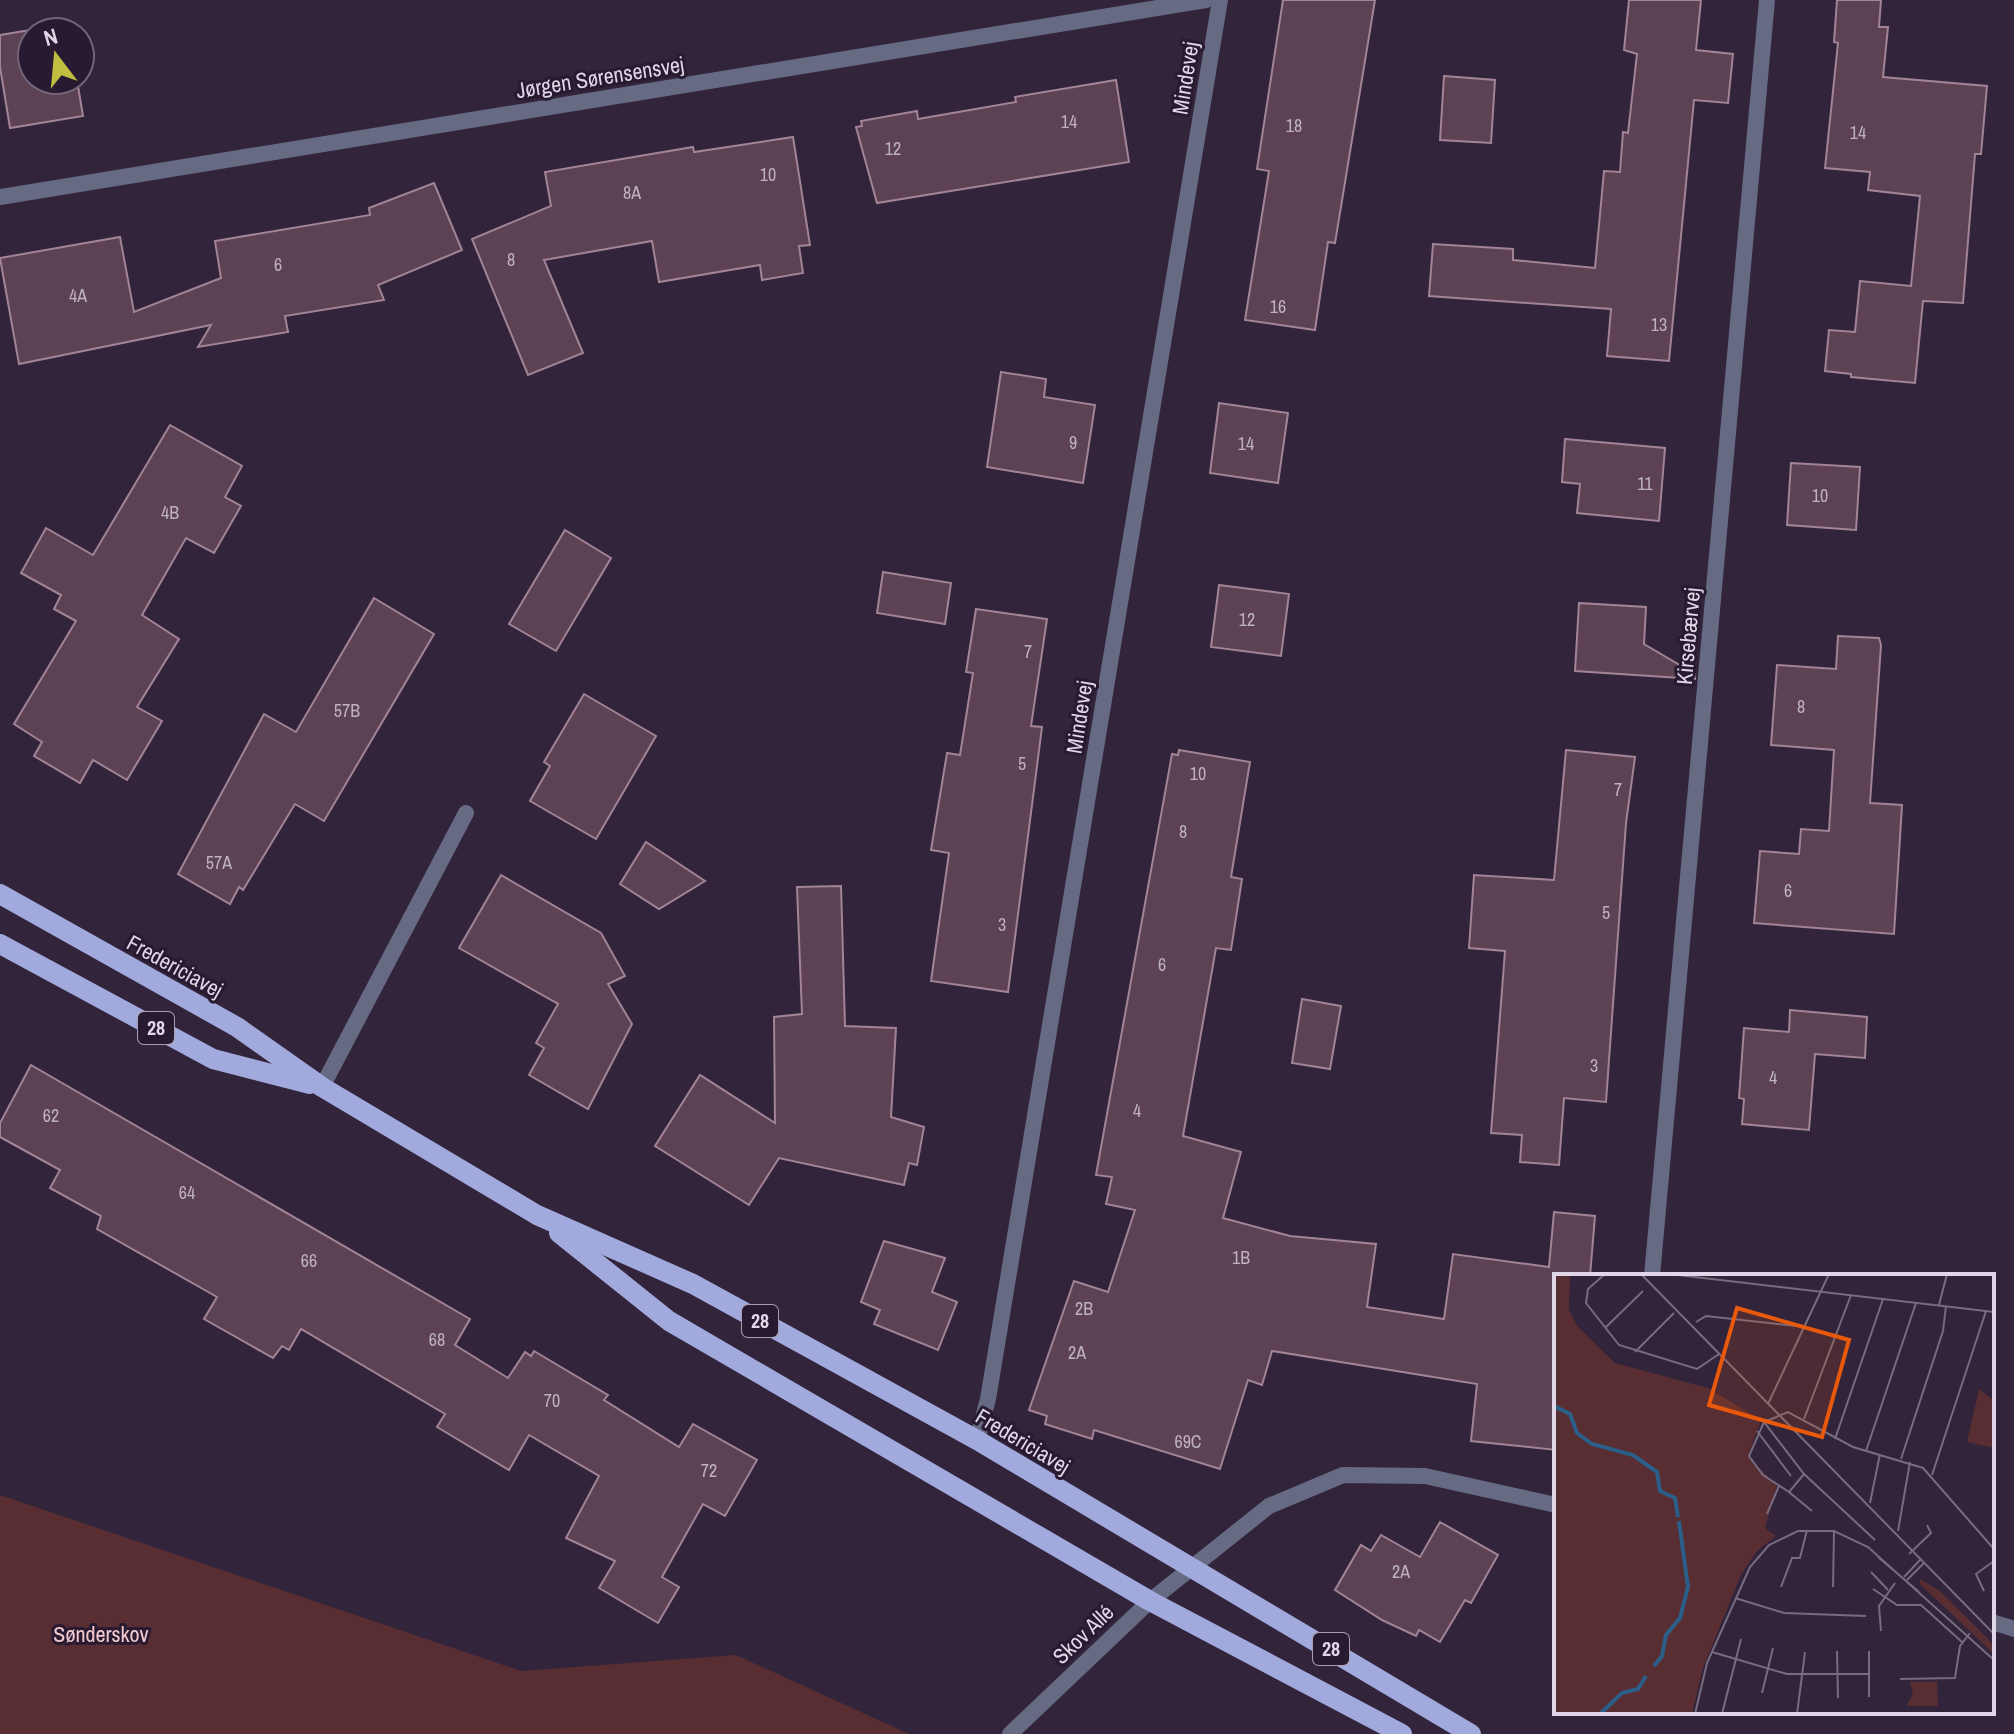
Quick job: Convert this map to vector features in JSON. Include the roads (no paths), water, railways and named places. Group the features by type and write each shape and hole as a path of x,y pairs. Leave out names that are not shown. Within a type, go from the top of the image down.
{"main road":[{"name":"Fredericiavej","path":"0,894 237,1027 322,1087 537,1215 693,1284 977,1440 1189,1568 1310,1635 1471,1734"},
{"name":"Fredericiavej","path":"0,944 213,1059 322,1087"},
{"name":"Fredericiavej","path":"537,1215 669,1321 1150,1601 1402,1734"}],"street":[{"name":"Jørgen Sørensensvej","path":"0,197 1206,0"},
{"name":"Mindevej","path":"977,1440 991,1383 1220,0"},
{"name":"Kirsebærvej","path":"1652,1274 1767,0"},
{"path":"322,1087 466,813"},
{"name":"Skov Allé","path":"1010,1734 1150,1601 1269,1506 1343,1475 1425,1476 1554,1505"},
{"path":"1994,1623 2014,1629"}],"park label":[{"name":"Sønderskov","path":"101,1634"}]}
